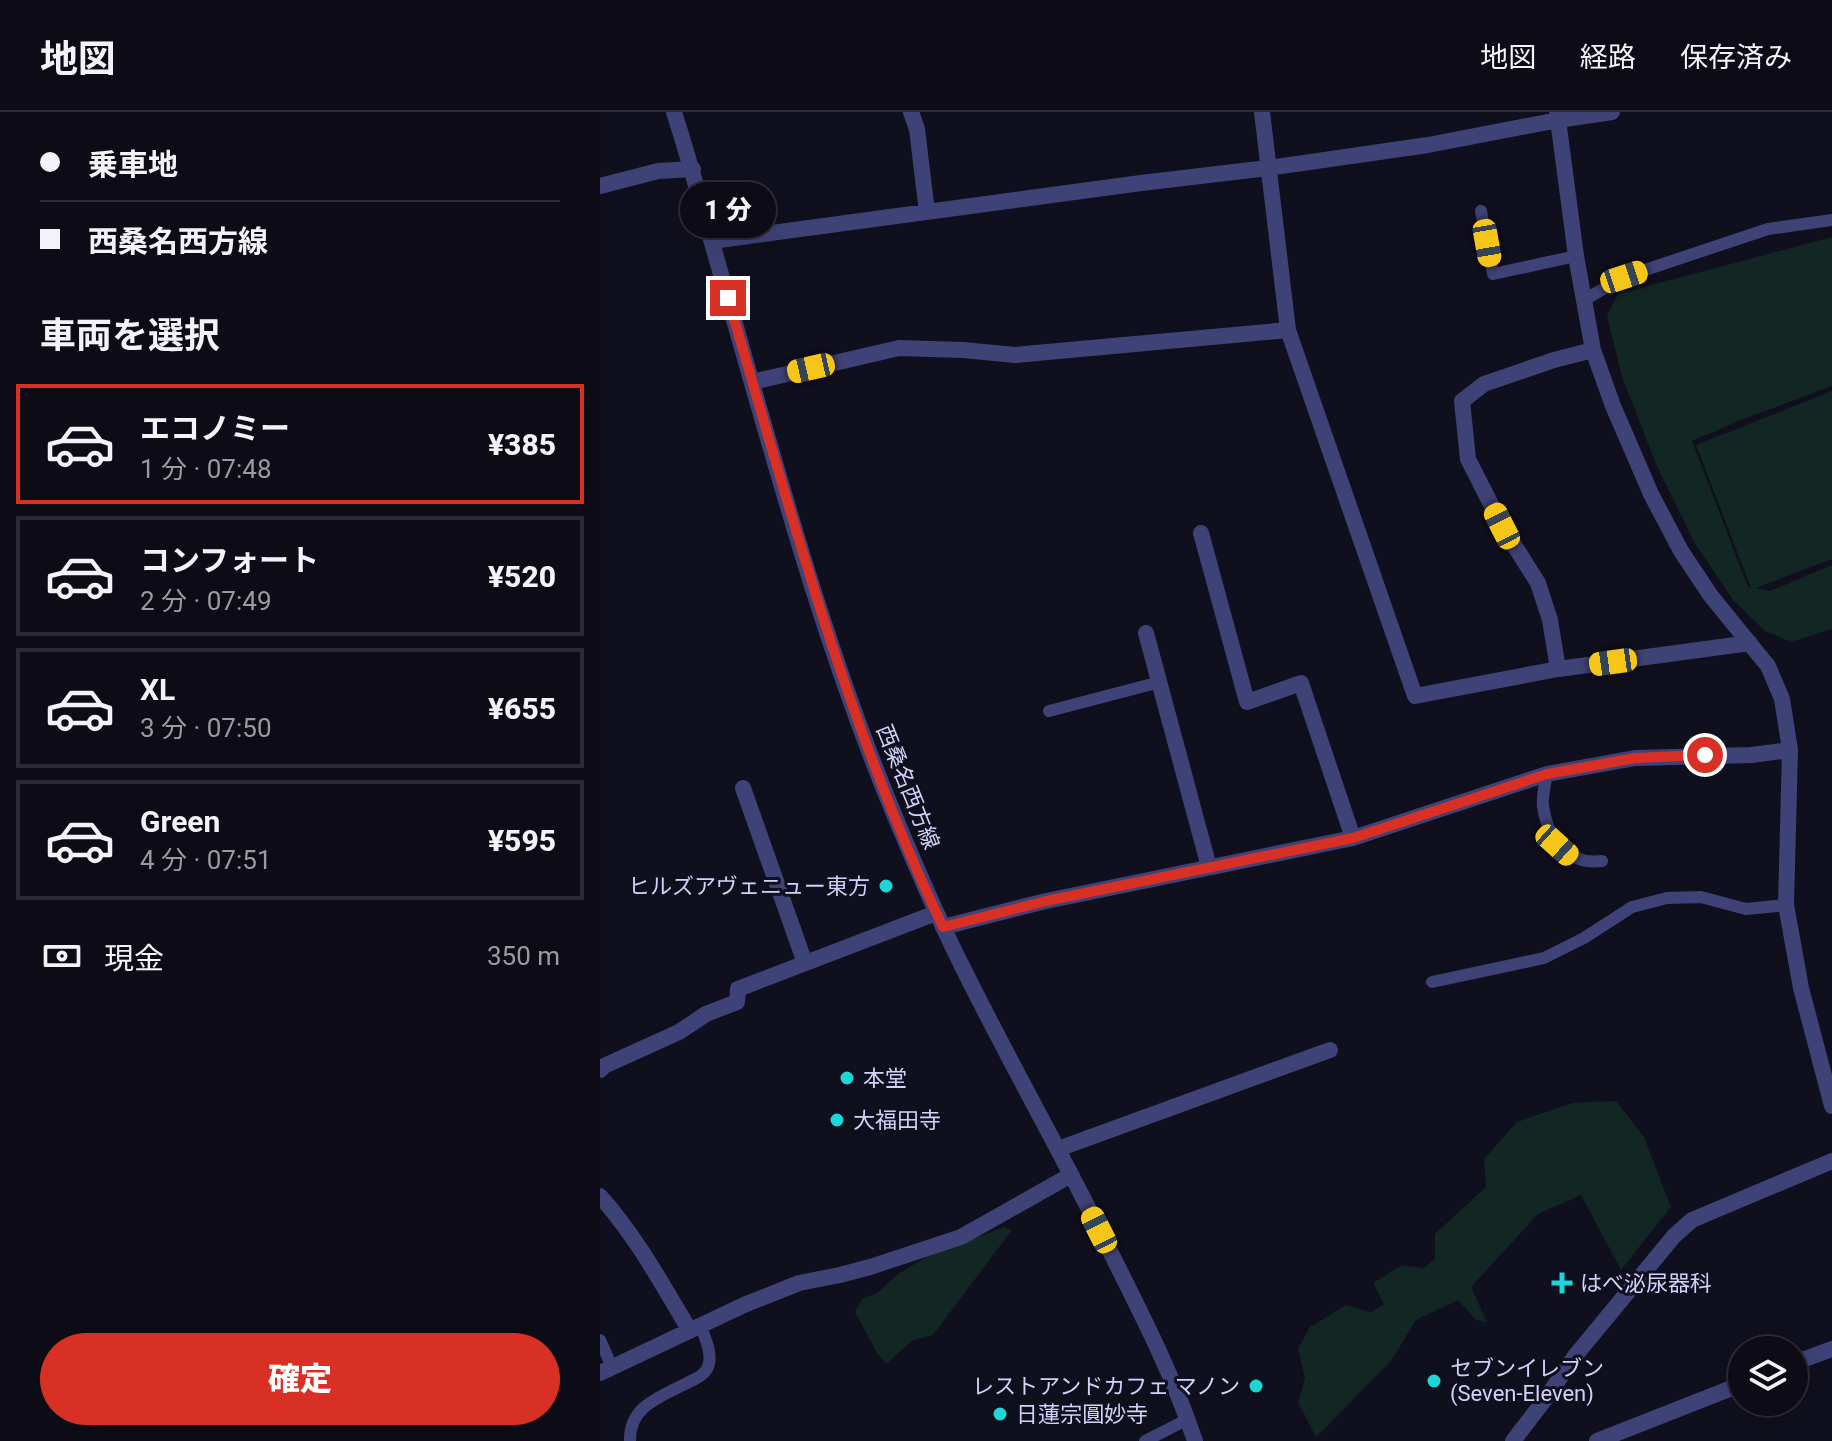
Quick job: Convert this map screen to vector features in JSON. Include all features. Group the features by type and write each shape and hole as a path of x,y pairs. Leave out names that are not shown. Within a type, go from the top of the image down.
{"street":[{"name":"西桑名西方線","path":"674,112 693,169 793,525 840,671 895,816 966,976 1141,1312 1176,1389 1195,1441"},
{"path":"911,112 917,129 927,212"},
{"path":"1262,112 1288,330 1415,696 1558,669 1750,643"},
{"path":"712,241 1268,168 1428,145 1558,116 1612,112"},
{"path":"1558,116 1576,256 1593,350 1613,406 1651,494 1675,540 1711,596 1768,666 1782,699 1790,750 1786,905 1801,988 1832,1106"},
{"path":"600,186 658,171 693,169"},
{"path":"752,382 899,348 1015,355 1288,330"},
{"path":"1558,669 1550,620 1538,583 1502,526 1468,459 1462,401 1484,384 1593,350"},
{"path":"1201,533 1247,702 1301,683 1353,838"},
{"path":"1146,633 1209,867"},
{"path":"601,1064 679,1032 706,1014 737,1002 738,989 805,963 940,920 1353,838 1547,774 1635,758 1751,755 1790,750"},
{"path":"743,788 805,963"},
{"path":"1058,1149 1330,1050"},
{"path":"1513,1441 1575,1356 1674,1236 1692,1220 1832,1161"},
{"path":"606,1370 744,1305 799,1283 870,1267 961,1237 1071,1175"},
{"path":"600,1196 696,1328"},
{"path":"1808,1358 1832,1349"},
{"path":"1599,1441 1728,1390"}],"lane":[{"path":"1481,211 1493,274 1576,256"},
{"path":"1584,300 1624,277 1768,229 1832,220"},
{"path":"1049,711 1160,682"},
{"path":"1547,774 1543,804 1557,845 1571,857 1588,862 1602,861"},
{"path":"1432,982 1544,958 1584,938 1632,907 1667,898 1701,897 1746,909 1786,905"},
{"path":"630,1441 633,1419 648,1404 700,1377 708,1368 710,1354 696,1328"},
{"path":"600,1340 606,1370"},
{"path":"1145,1441 1188,1419"}],"green space":[{"path":"1832,237 1832,386 1692,441 1748,587 1751,588 1696,445 1832,391 1832,559 1756,588 1770,591 1832,565 1832,629 1791,642 1765,631 1733,600 1694,542 1656,464 1622,377 1607,316 1618,294"},
{"path":"1616,1101 1644,1137 1671,1207 1621,1270 1581,1195 1538,1214 1471,1287 1487,1322 1476,1320 1458,1300 1416,1320 1391,1361 1316,1437 1298,1402 1305,1378 1298,1349 1310,1327 1346,1305 1371,1312 1384,1304 1373,1283 1402,1265 1424,1268 1435,1259 1435,1234 1486,1187 1484,1159 1517,1122 1572,1103"},
{"path":"1004,1227 1012,1230 933,1335 913,1340 886,1364 855,1312 862,1299 877,1293 898,1274 926,1257"}],"place":[{"name":"ヒルズアヴェニュー東方","path":"886,886"},
{"name":"本堂","path":"847,1078"},
{"name":"大福田寺","path":"837,1120"},
{"name":"はべ泌尿器科","path":"1562,1283"},
{"name":"セブンイレブン (Seven-Eleven)","path":"1434,1381"},
{"name":"レストアンドカフェ マノン","path":"1256,1386"},
{"name":"日蓮宗圓妙寺","path":"1000,1414"}],"route":[{"path":"728,298 793,525 840,671 895,816 943,927 1046,901 1353,838 1547,774 1635,758 1705,755"}]}
